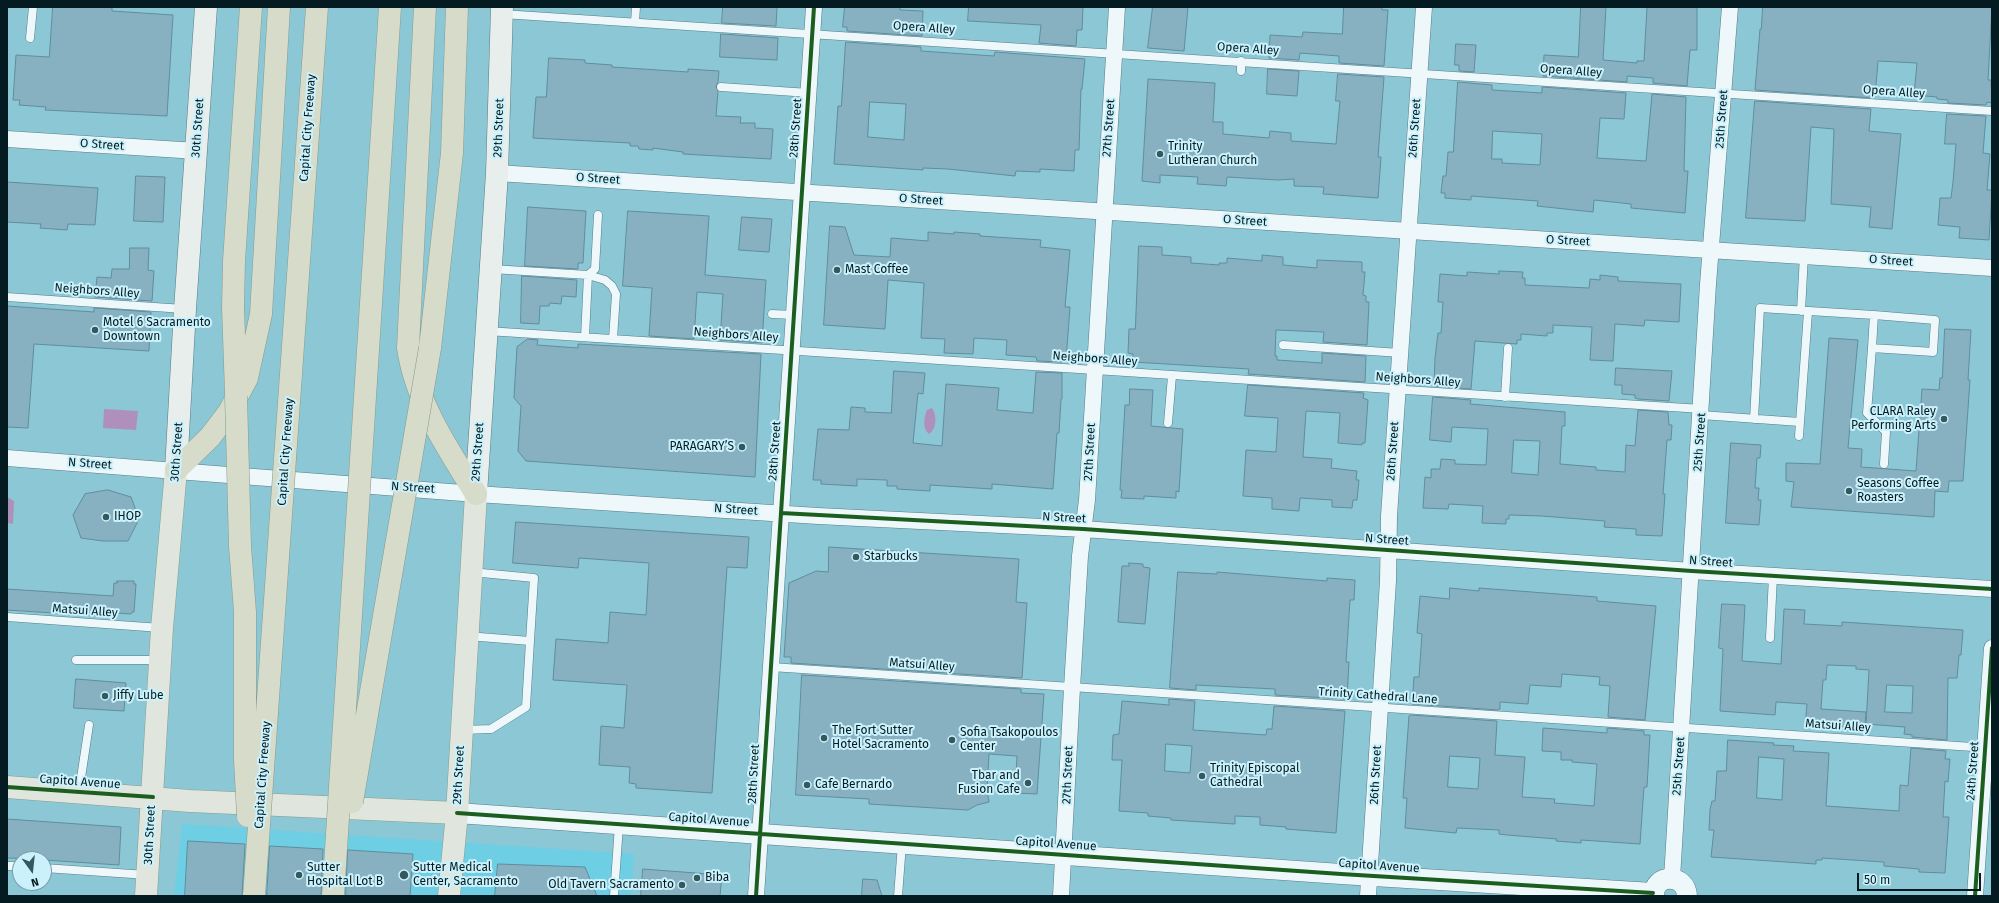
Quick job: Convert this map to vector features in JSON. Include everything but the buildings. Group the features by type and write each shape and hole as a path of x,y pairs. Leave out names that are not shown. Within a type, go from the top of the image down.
{"highway":[{"path":"251,7 236,224 233,307 240,546 245,612 245,760 253,896"},
{"path":"176,470 210,437 229,412 248,378 261,314 279,7"},
{"name":"Capital City Freeway","path":"253,896 317,7"},
{"path":"334,896 390,7"},
{"path":"425,7 408,348 414,377 434,425 476,494"},
{"path":"334,896 430,348 452,154 457,7"}],"main road":[{"name":"30th Street","path":"147,885 162,628 176,470 185,309 206,7"},
{"name":"29th Street","path":"450,896 457,813 497,173 502,10"},
{"name":"Capitol Avenue","path":"7,787 152,797 457,813"}],"street":[{"name":"28th Street","path":"756,896 814,7"},
{"name":"27th Street","path":"1061,896 1072,688 1083,529 1087,500 1117,7"},
{"name":"26th Street","path":"1368,896 1389,549 1389,516 1424,7"},
{"name":"25th Street","path":"1672,878 1712,250 1730,7"},
{"name":"O Street","path":"7,139 197,151"},
{"name":"O Street","path":"497,173 1992,268"},
{"name":"N Street","path":"7,458 476,494 781,513 1083,529 1692,571 1992,589"},
{"name":"24th Street","path":"1975,896 1987,811 1992,648"},
{"name":"Capitol Avenue","path":"457,813 1654,895"},
{"path":"1654,895 1656,885 1660,881 1672,878 1683,883 1690,896"}],"lane":[{"path":"30,38 33,7"},
{"path":"635,22 636,7"},
{"name":"Opera Alley","path":"502,10 635,22 1992,110"},
{"path":"1240,71 1241,61"},
{"path":"721,87 809,93"},
{"path":"585,337 588,275 595,269 598,215"},
{"path":"1799,436 1804,312 1804,256"},
{"path":"491,269 588,275 605,280 614,289 613,339"},
{"name":"Neighbors Alley","path":"7,297 185,309"},
{"path":"1754,419 1760,308 1935,320 1933,352 1872,348"},
{"path":"772,314 794,315"},
{"path":"1874,315 1867,413 1886,432 1884,464"},
{"name":"Neighbors Alley","path":"487,331 1505,397 1702,412 1754,419 1800,422"},
{"path":"714,345 715,336"},
{"path":"1282,346 1400,353"},
{"path":"1505,397 1508,348"},
{"path":"1168,423 1172,376"},
{"path":"461,730 491,729 526,707 534,578 471,572"},
{"path":"1770,638 1773,576"},
{"name":"Matsui Alley","path":"7,617 162,628"},
{"path":"467,636 530,641"},
{"path":"76,660 160,660"},
{"name":"Matsui Alley","path":"771,667 1072,688"},
{"name":"Trinity Cathedral Lane","path":"1072,688 1682,728"},
{"path":"79,792 89,725"},
{"name":"Matsui Alley","path":"1682,728 1988,748"},
{"path":"614,896 619,824"},
{"path":"898,896 902,844"},
{"path":"52,869 147,885"}],"shaded area":[{"path":"932,408 935,414 935,425 932,432 929,434 924,426 924,419 927,410"},
{"path":"104,409 138,411 136,430 103,428"},
{"path":"7,497 14,501 13,524 7,523"},
{"name":"Sutter Medical Center, Sacramento","path":"182,824 634,854 631,896 174,896"}],"cycle path":[{"path":"756,896 814,7"},
{"path":"781,513 1083,529 1692,571 1992,589"},
{"path":"1975,896 1992,648"},
{"path":"7,787 153,797"},
{"path":"457,813 1341,874 1653,893"}],"place":[{"name":"Trinity Lutheran Church","path":"1160,154"},
{"name":"Mast Coffee","path":"837,270"},
{"name":"Motel 6 Sacramento Downtown","path":"95,330"},
{"name":"CLARA Raley Performing Arts","path":"1944,419"},
{"name":"PARAGARY’S","path":"742,447"},
{"name":"Seasons Coffee Roasters","path":"1849,491"},
{"name":"IHOP","path":"106,517"},
{"name":"Starbucks","path":"856,557"},
{"name":"Jiffy Lube","path":"105,696"},
{"name":"The Fort Sutter Hotel Sacramento","path":"824,738"},
{"name":"Sofia Tsakopoulos Center","path":"952,740"},
{"name":"Trinity Episcopal Cathedral","path":"1202,776"},
{"name":"Tbar and Fusion Cafe","path":"1028,783"},
{"name":"Cafe Bernardo","path":"807,785"},
{"name":"Sutter Hospital Lot B","path":"299,875"},
{"name":"Sutter Medical Center, Sacramento","path":"404,875"},
{"name":"Biba","path":"697,878"},
{"name":"Old Tavern Sacramento","path":"682,885"}]}
